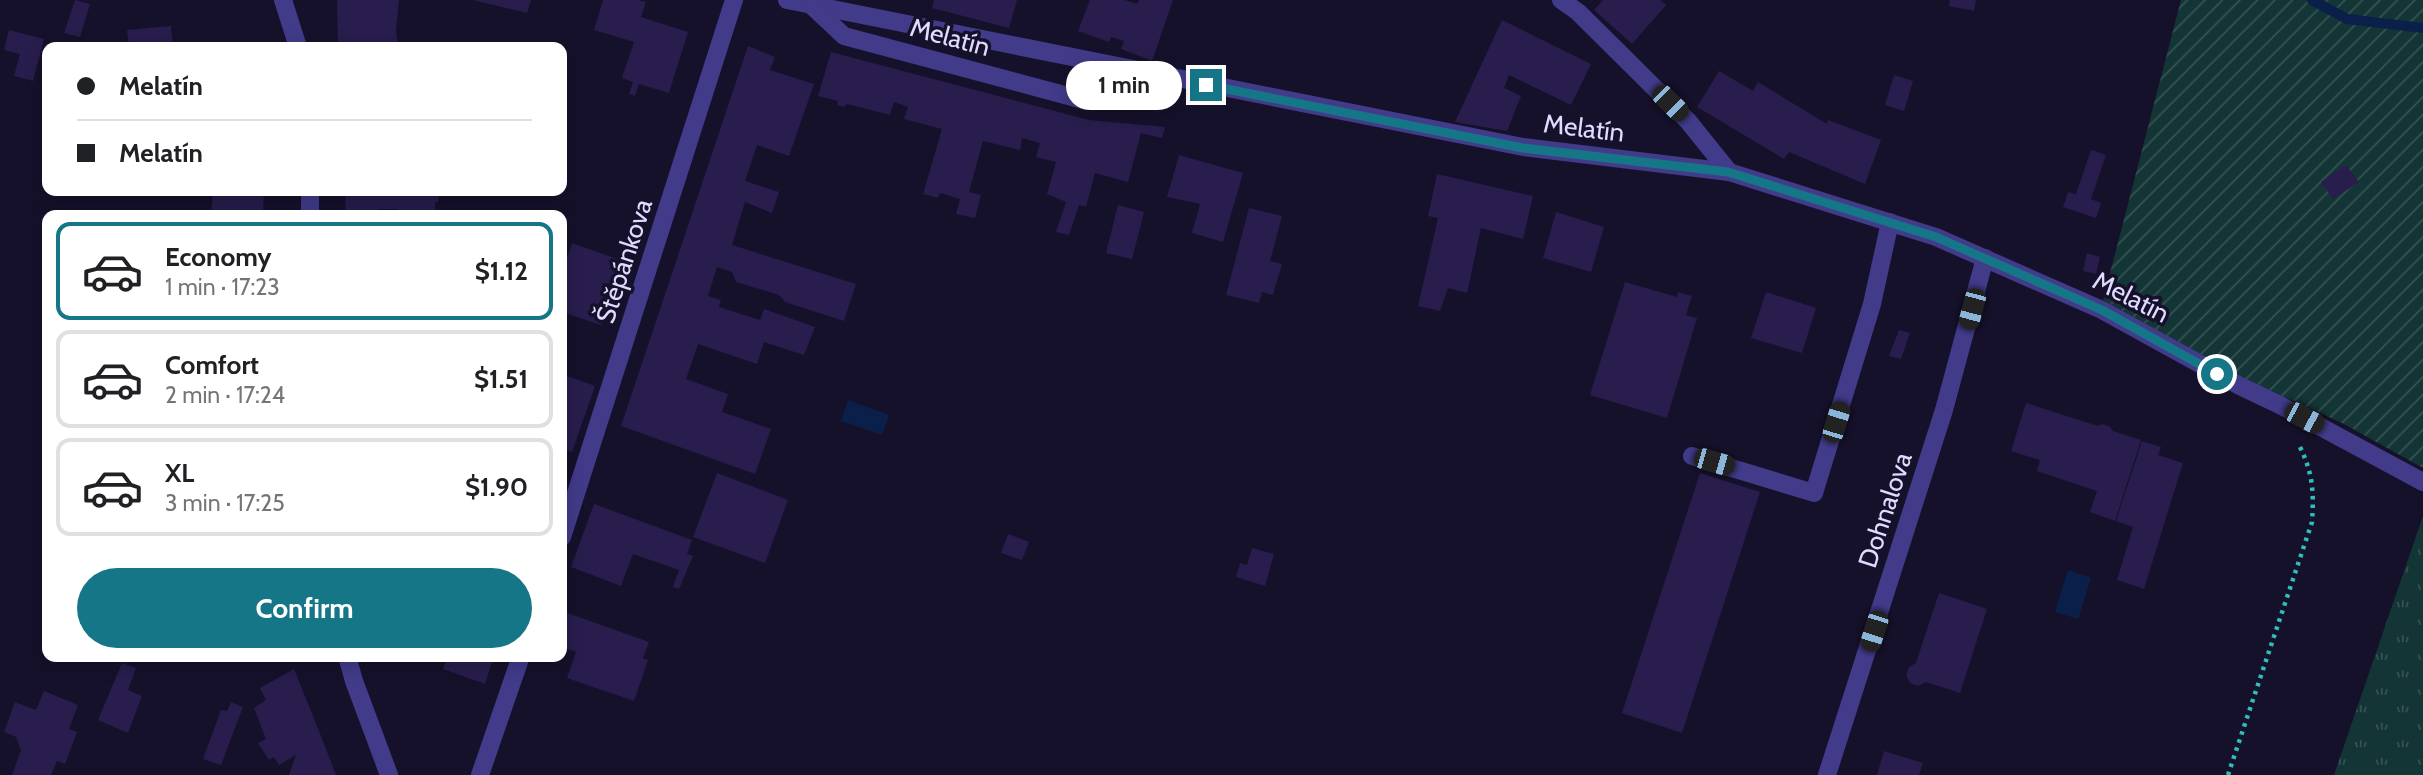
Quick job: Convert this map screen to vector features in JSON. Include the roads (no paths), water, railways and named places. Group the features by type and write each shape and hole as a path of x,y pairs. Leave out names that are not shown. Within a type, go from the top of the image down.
{"street":[{"path":"284,0 297,42"},
{"name":"Štěpánkova","path":"567,521 734,0"},
{"name":"Melatín","path":"787,0 1523,148 1728,172 1936,237 2102,310 2423,482"},
{"path":"1561,0 1578,12 1688,121 1728,172"},
{"name":"Melatín","path":"810,4 844,36 1087,101"},
{"path":"1692,456 1814,493 1872,304 1890,222"},
{"name":"Dohnalova","path":"1827,775 1944,410 1985,258"},
{"path":"349,662 389,775"},
{"path":"480,775 520,662"}],"water":[{"path":"848,400 889,415 882,435 841,421"},
{"path":"2068,570 2091,578 2078,619 2055,612"}],"waterway":[{"path":"2312,0 2347,19 2423,28"}]}
